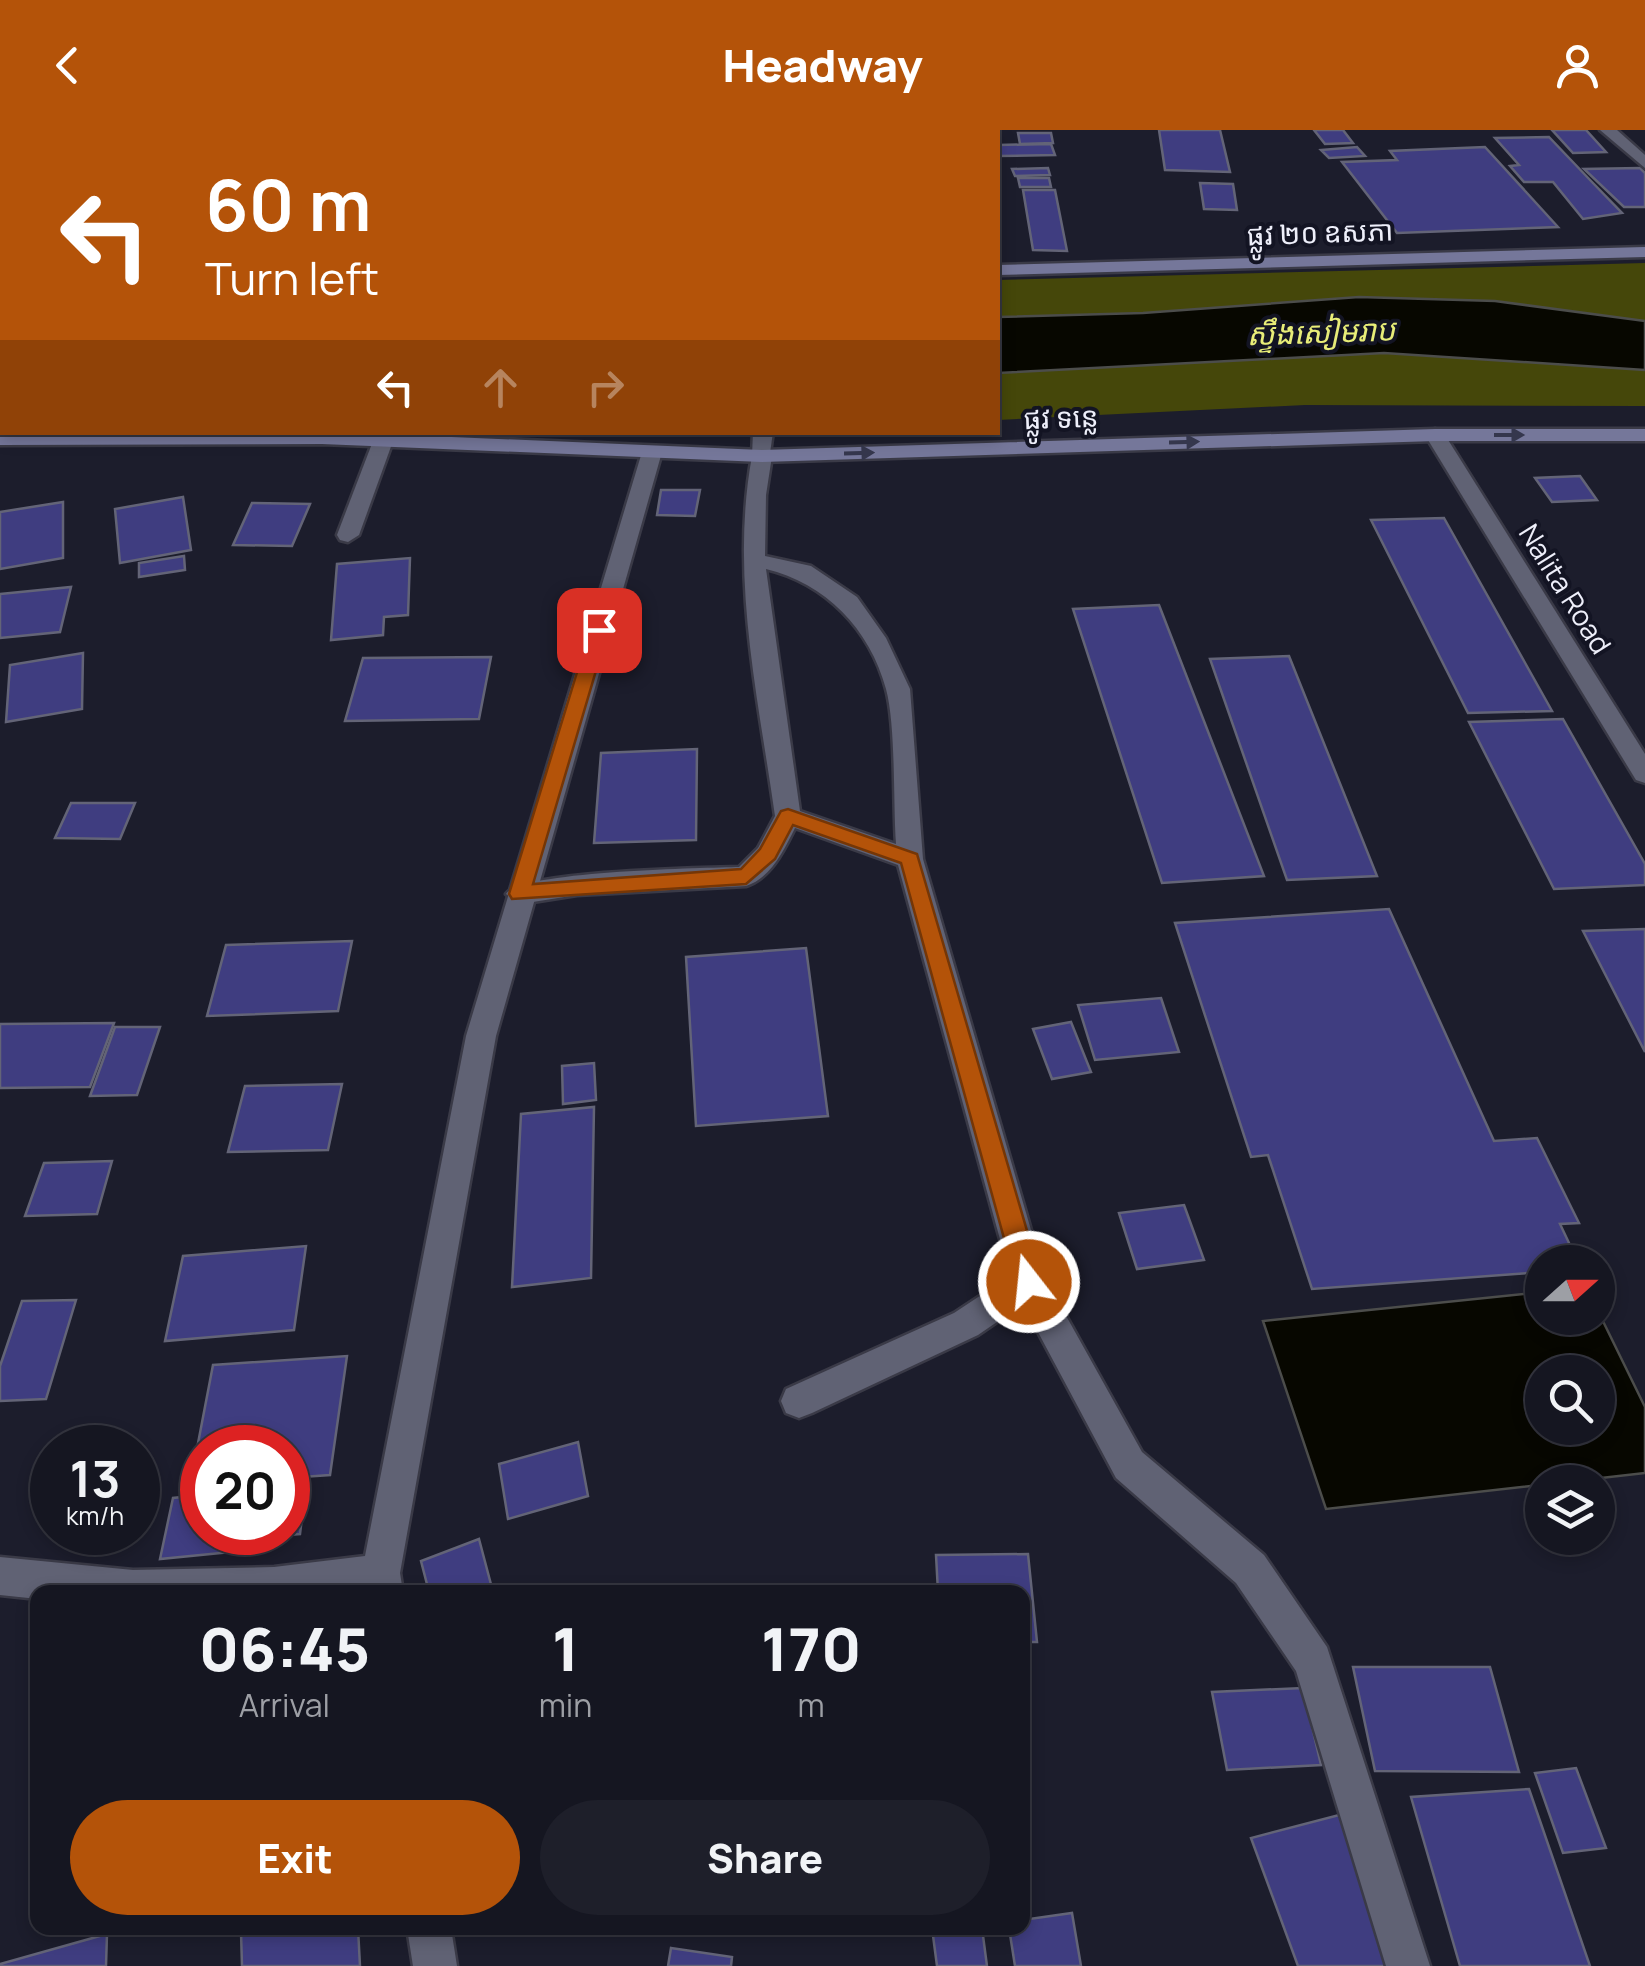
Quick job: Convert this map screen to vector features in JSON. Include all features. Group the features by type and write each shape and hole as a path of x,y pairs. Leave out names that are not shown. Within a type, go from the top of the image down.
{"street":[{"path":"1608,130 1645,163"},
{"name":"ផ្លូវ ២០ ឧសភា","path":"1000,270 1645,252"},
{"name":"Nalita Road","path":"1435,435 1642,766"},
{"name":"ផ្លូវ ទន្លេ","path":"0,439 383,441 652,452 762,444 1645,436"},
{"path":"348,536 383,441"},
{"path":"520,894 596,884 746,876 768,854 788,816 753,560 752,489 762,444"},
{"path":"310,1585 382,1583 481,1036 652,452"},
{"path":"753,560 803,571 849,602 874,638 898,688 910,859 1029,1282 1129,1465 1250,1569 1313,1661 1408,1966"},
{"path":"788,816 910,859"},
{"path":"799,1400 966,1324 1029,1282"},
{"path":"0,1576 91,1585"},
{"path":"431,1935 434,1966"}],"shaded area":[{"path":"1645,263 1645,321 1495,301 1000,317 1000,280"},
{"path":"1384,353 1645,370 1645,406 1305,405 1000,420 1000,373"}],"water":[{"name":"ស្ទឹងសៀមរាប","path":"1359,297 1495,301 1645,321 1645,370 1384,353 1000,373 1000,317 1143,313"},
{"path":"1525,1294 1525,1335 1610,1335 1645,1407 1645,1473 1615,1476 1615,1465 1525,1465 1525,1487 1326,1509 1263,1321"}],"building":[{"path":"1159,130 1220,130 1230,172 1165,170"},
{"path":"1314,130 1343,130 1353,143 1325,144"},
{"path":"1552,130 1586,130 1606,152 1573,153"},
{"path":"1018,133 1051,133 1053,143 1020,144"},
{"path":"1549,137 1622,213 1583,219 1553,182 1524,182 1510,166 1519,165 1495,138"},
{"path":"1051,144 1055,155 1000,156 1000,145"},
{"path":"1357,147 1365,156 1329,158 1321,150"},
{"path":"1485,147 1558,227 1397,233 1342,162 1397,160 1390,151"},
{"path":"1048,168 1050,175 1015,176 1012,169"},
{"path":"1640,168 1645,173 1645,207 1624,207 1584,169"},
{"path":"1018,178 1049,178 1051,187 1020,187"},
{"path":"1200,183 1233,184 1237,210 1204,209"},
{"path":"1023,190 1055,190 1067,251 1033,250"},
{"path":"1580,476 1597,500 1552,502 1535,478"},
{"path":"661,490 700,490 695,516 657,515"},
{"path":"183,497 191,550 120,563 115,509"},
{"path":"63,502 63,558 0,569 0,512"},
{"path":"252,503 310,504 292,546 233,545"},
{"path":"1444,518 1552,711 1468,713 1371,520"},
{"path":"184,556 185,570 139,577 139,563"},
{"path":"410,558 408,615 384,617 383,635 331,640 337,564"},
{"path":"71,587 60,632 0,638 0,594"},
{"path":"1159,605 1264,876 1162,883 1073,609"},
{"path":"83,653 82,709 6,722 10,665"},
{"path":"1289,656 1377,876 1287,880 1210,659"},
{"path":"491,657 479,719 345,721 363,658"},
{"path":"1563,719 1645,864 1645,885 1554,889 1469,722"},
{"path":"697,749 696,840 594,843 601,753"},
{"path":"71,803 135,803 120,839 55,838"},
{"path":"1389,909 1494,1141 1537,1138 1579,1223 1560,1224 1570,1245 1525,1245 1525,1273 1312,1289 1268,1155 1251,1157 1175,923"},
{"path":"1645,929 1645,1052 1583,931"},
{"path":"352,941 338,1011 207,1016 226,945"},
{"path":"806,948 828,1116 696,1126 686,957"},
{"path":"1161,998 1179,1052 1095,1060 1078,1005"},
{"path":"1071,1022 1091,1072 1052,1079 1033,1029"},
{"path":"114,1023 90,1087 0,1088 0,1024"},
{"path":"115,1027 160,1027 137,1095 90,1096"},
{"path":"594,1063 596,1100 563,1104 562,1066"},
{"path":"342,1084 328,1150 228,1152 245,1086"},
{"path":"594,1107 591,1278 512,1287 521,1114"},
{"path":"112,1161 97,1214 25,1216 44,1163"},
{"path":"1184,1205 1204,1260 1137,1269 1119,1213"},
{"path":"306,1246 294,1330 165,1341 183,1256"},
{"path":"76,1300 46,1399 0,1401 0,1366 22,1301"},
{"path":"347,1356 330,1475 310,1476 310,1425 202,1425 213,1365"},
{"path":"578,1442 588,1496 508,1519 499,1464"},
{"path":"180,1497 180,1555 200,1555 160,1559 173,1498"},
{"path":"479,1539 491,1585 427,1585 421,1561"},
{"path":"1028,1554 1037,1642 1030,1642 1030,1585 938,1585 936,1555"},
{"path":"1353,1667 1490,1667 1519,1772 1375,1771"},
{"path":"1303,1688 1321,1765 1227,1770 1212,1692"},
{"path":"1576,1768 1606,1848 1563,1853 1535,1773"},
{"path":"1529,1789 1590,1966 1460,1966 1411,1797"},
{"path":"1343,1814 1403,1966 1298,1966 1251,1838"},
{"path":"1072,1913 1081,1966 1015,1966 1010,1935 1030,1935 1030,1919"},
{"path":"103,1935 107,1935 106,1966 0,1964"},
{"path":"241,1935 358,1935 360,1966 242,1966"},
{"path":"933,1935 983,1935 987,1966 937,1966"},
{"path":"671,1948 732,1957 731,1966 668,1966"}],"route":[{"path":"599,630 572,731 520,894 577,886 746,876 768,854 788,816 910,859 1029,1282"}]}
